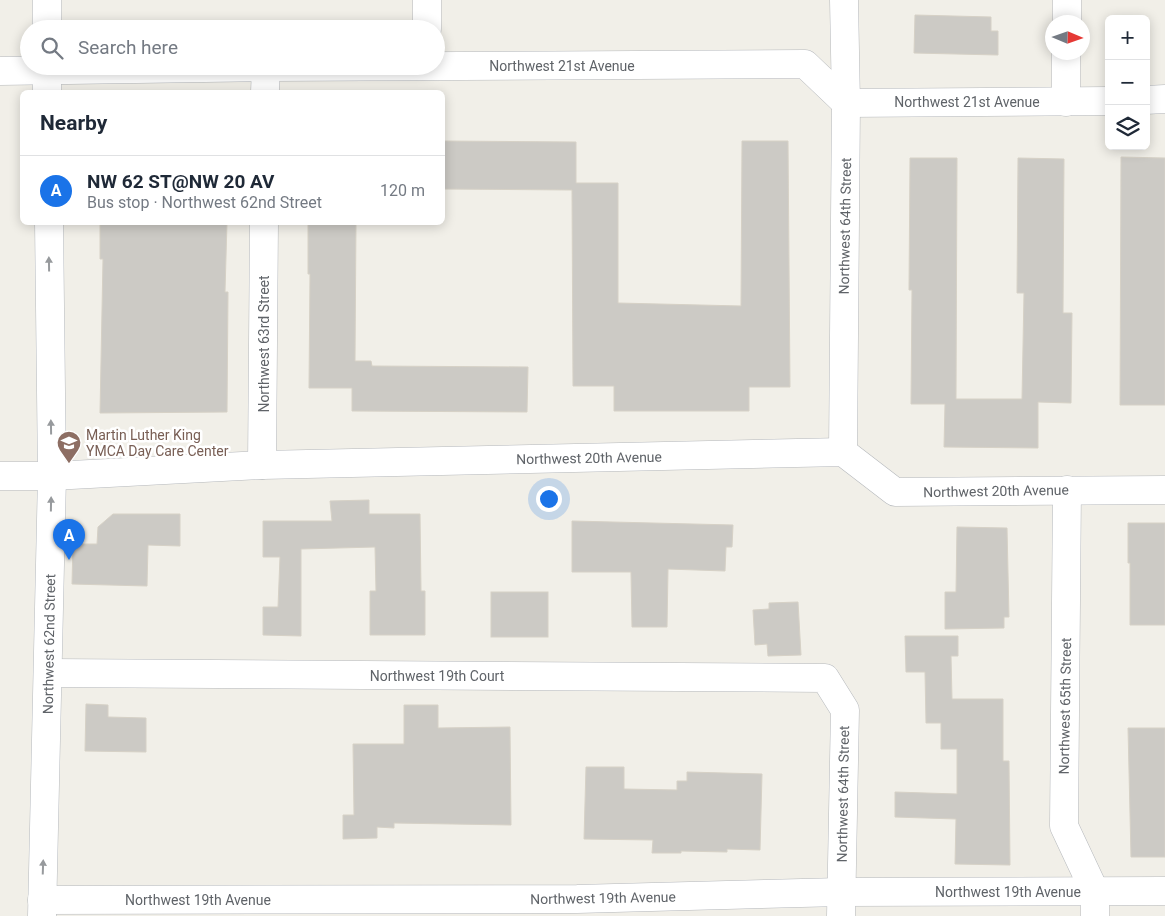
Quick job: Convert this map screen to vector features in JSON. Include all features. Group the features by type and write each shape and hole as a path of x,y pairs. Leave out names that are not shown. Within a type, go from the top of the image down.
{"street":[{"path":"47,0 47,20"},
{"path":"427,0 427,20"},
{"name":"Northwest 64th Street","path":"843,452 846,103 844,0"},
{"path":"1066,15 1067,0"},
{"path":"1066,60 1066,102"},
{"name":"Northwest 21st Avenue","path":"445,67 805,64 846,103 1105,101"},
{"name":"Northwest 21st Avenue","path":"0,71 20,73"},
{"name":"Northwest 21st Avenue","path":"47,76 71,75"},
{"path":"265,90 266,75"},
{"path":"1150,100 1165,99"},
{"name":"Northwest 62nd Street","path":"42,908 52,476 49,225"},
{"name":"Northwest 63rd Street","path":"262,465 264,225"},
{"name":"Northwest 20th Avenue","path":"0,476 52,476 262,465 843,452 895,492 1165,490"},
{"name":"Northwest 65th Street","path":"1067,490 1064,826 1095,904"},
{"name":"Northwest 19th Court","path":"48,674 825,678"},
{"name":"Northwest 64th Street","path":"825,678 845,710 841,904"},
{"name":"Northwest 19th Avenue","path":"42,908 577,908 841,904 1095,904 1165,891"}],"building":[{"path":"915,15 991,17 991,31 998,31 998,55 914,53"},
{"path":"445,141 576,142 576,183 618,183 618,303 741,306 742,141 788,141 790,387 749,387 749,411 614,411 614,386 573,386 572,190 445,189"},
{"path":"1121,157 1165,158 1165,405 1120,405"},
{"path":"910,158 957,158 956,399 1022,399 1024,293 1017,293 1018,158 1064,159 1063,313 1072,313 1071,403 1038,402 1038,448 944,447 945,404 911,404 912,290 909,290"},
{"path":"100,225 227,225 225,292 228,292 227,412 100,413 103,259 100,259"},
{"path":"308,225 356,225 355,361 371,361 372,366 528,367 527,412 352,411 352,388 309,388 310,274 308,274"},
{"path":"369,500 369,514 420,514 421,591 425,591 425,635 370,635 370,591 376,591 375,547 301,549 301,636 263,635 263,607 278,607 280,557 263,557 263,521 332,521 330,501"},
{"path":"113,514 180,514 180,546 148,545 147,586 72,584 73,544 97,544 98,527"},
{"path":"572,521 733,525 732,547 726,547 725,571 668,569 667,627 632,627 631,572 572,572"},
{"path":"1128,523 1165,523 1165,625 1130,625"},
{"path":"957,527 1007,528 1009,617 1004,617 1004,628 945,629 945,592 956,592"},
{"path":"491,592 548,592 548,637 491,637"},
{"path":"798,602 801,655 768,656 767,644 755,645 753,610 769,609 769,603"},
{"path":"905,636 958,636 958,656 951,656 952,699 1003,699 1003,761 1009,761 1010,865 955,864 956,819 895,817 895,792 957,794 957,749 941,749 941,723 926,723 925,672 906,672"},
{"path":"86,704 108,705 108,717 146,718 146,752 85,751"},
{"path":"404,705 438,705 438,728 510,727 511,825 394,823 394,828 377,827 377,838 343,839 343,815 354,815 353,744 404,744"},
{"path":"1128,728 1165,728 1165,857 1131,857"},
{"path":"586,767 624,767 624,789 677,790 677,781 687,781 687,772 762,774 760,850 727,849 727,852 681,851 681,853 652,853 653,840 584,839"}],"place":[{"name":"Martin Luther King YMCA Day Care Center","path":"69,464"},
{"name":"NW 62 ST@NW 20 AV","path":"69,560"}]}
